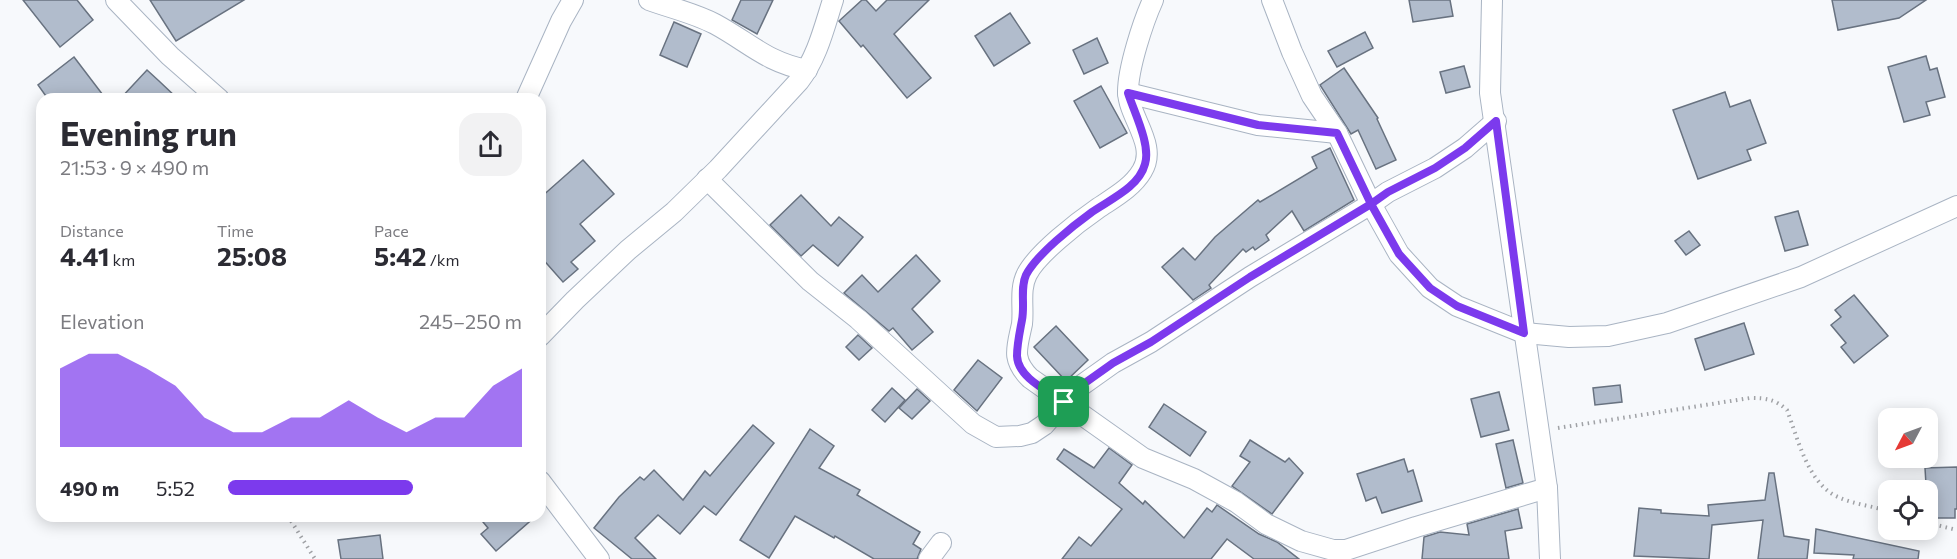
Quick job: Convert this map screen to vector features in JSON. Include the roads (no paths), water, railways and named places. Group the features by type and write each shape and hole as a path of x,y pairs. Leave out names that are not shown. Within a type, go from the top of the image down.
{"street":[{"path":"117,0 170,56 212,93"},
{"path":"528,93 573,0"},
{"path":"649,0 697,15 769,58 786,66 807,70"},
{"path":"546,330 628,250 674,212 718,169 807,70 821,37 832,0"},
{"path":"1153,0 1144,20 1128,93 1146,151 1146,162 1143,170 1127,189 1078,223 1042,256 1027,274 1023,285 1023,316 1017,356 1019,368 1143,458 1194,479 1236,502 1266,524 1293,537 1333,550 1346,550 1547,488"},
{"path":"1272,0 1312,96 1337,133 1371,204 1399,254 1430,288 1457,306 1524,333 1569,337 1608,336 1667,323 1801,277 1957,206"},
{"path":"1492,0 1490,93 1496,121 1547,488 1550,559"},
{"path":"1128,93 1258,125 1337,133"},
{"path":"707,178 810,281 858,319 974,424 996,437 1020,436 1032,433 1044,425 1075,390 1113,363 1151,342 1250,277 1388,192 1435,168 1465,148 1496,121"},
{"path":"546,489 599,559"},
{"path":"929,559 941,543"}]}
